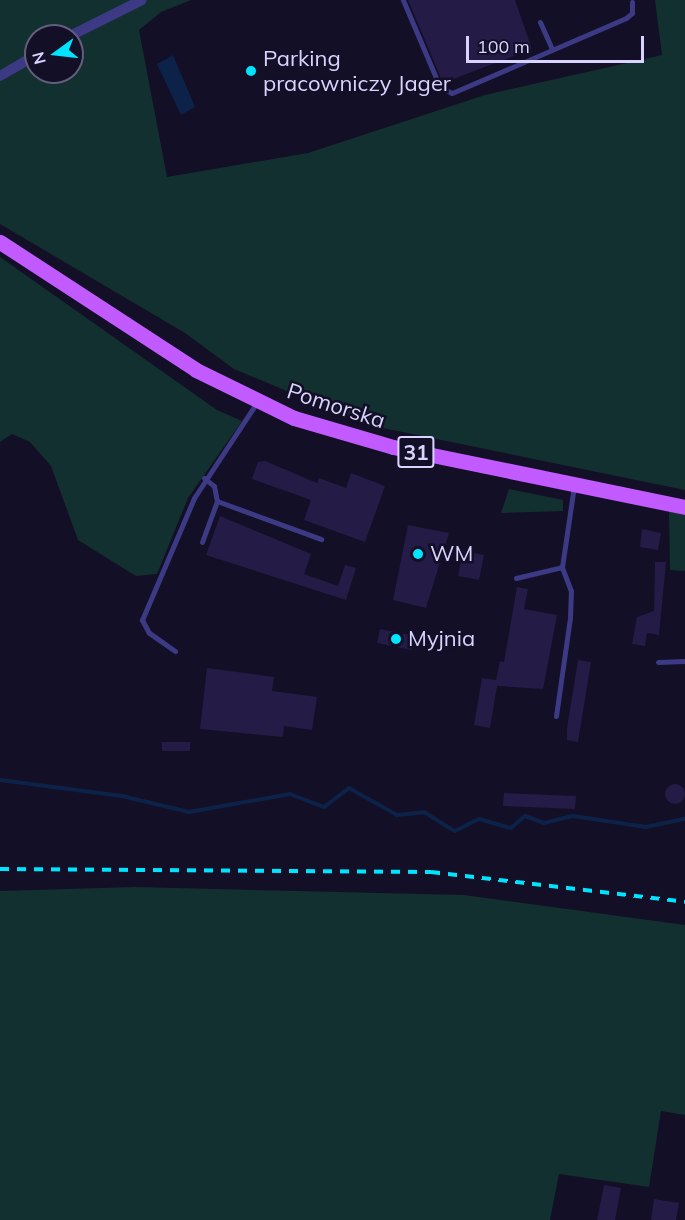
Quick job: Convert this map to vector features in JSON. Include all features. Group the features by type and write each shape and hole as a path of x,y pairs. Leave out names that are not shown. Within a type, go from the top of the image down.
{"main road":[{"name":"31","path":"0,242 28,264"},
{"name":"31","path":"0,249 28,264"},
{"name":"Pomorska","path":"28,264 162,350 256,402 362,440 685,507"}],"street":[{"path":"84,29 142,0"},
{"path":"0,76 24,62"}],"lane":[{"path":"403,0 445,92 626,18 632,13 632,2"},
{"path":"540,22 552,50"},
{"path":"175,651 149,633 142,620 204,477 256,402"},
{"path":"202,542 217,501 214,486 204,477"},
{"path":"556,716 570,609 562,567 575,484"},
{"path":"217,501 321,539"},
{"path":"516,578 562,567"},
{"path":"658,662 685,661"}],"green space":[{"path":"0,0 191,0 161,12 139,30 167,177 308,153 485,95 662,55 655,0 685,0 685,490 368,425 234,369 185,333 0,224"},
{"path":"0,257 217,410 242,421 188,498 157,574 136,576 78,540 51,466 30,442 12,434 0,442"},
{"path":"509,489 563,500 563,511 501,513"},
{"path":"669,511 685,515 685,571 670,570"},
{"path":"135,887 464,895 685,925 685,1115 661,1111 649,1187 559,1174 550,1220 0,1220 0,891"}],"water":[{"path":"173,55 195,107 181,115 157,64"}],"building":[{"path":"408,0 515,0 532,49 443,83"},
{"path":"265,461 317,483 319,478 346,488 351,473 385,486 365,542 304,520 311,500 252,479 258,462"},
{"path":"220,516 311,554 304,574 338,586 345,565 356,568 346,600 206,555"},
{"path":"408,525 449,533 426,608 393,600"},
{"path":"642,529 661,533 658,550 640,547"},
{"path":"463,551 484,555 479,580 458,576"},
{"path":"655,562 666,562 659,635 647,633 645,646 632,644 637,617 654,611"},
{"path":"517,587 528,589 524,609 557,615 543,689 497,686 490,728 474,725 482,678 496,680 500,661 504,662"},
{"name":"Myjnia","path":"380,629 415,636 411,650 377,643"},
{"path":"578,660 591,662 578,742 567,740 567,728"},
{"path":"207,668 274,677 272,691 317,697 312,730 284,726 283,737 200,729"},
{"path":"162,742 190,742 190,751 162,751"},
{"path":"675,784 682,787 685,794 682,801 675,804 668,801 665,794 668,787"},
{"path":"504,793 576,796 575,809 503,806"},
{"path":"604,1185 621,1188 615,1220 597,1220"},
{"path":"654,1199 679,1203 676,1220 651,1220"}],"waterway":[{"path":"0,780 122,796 189,812 290,794 324,807 349,788 397,815 424,812 455,831 479,819 511,828 525,816 544,823 573,816 646,827 685,819"}],"railway":[{"path":"0,869 431,872 685,902"}],"place":[{"name":"Parking pracowniczy Jager","path":"251,71"},
{"name":"WM","path":"418,554"},
{"name":"Myjnia","path":"396,639"}]}
